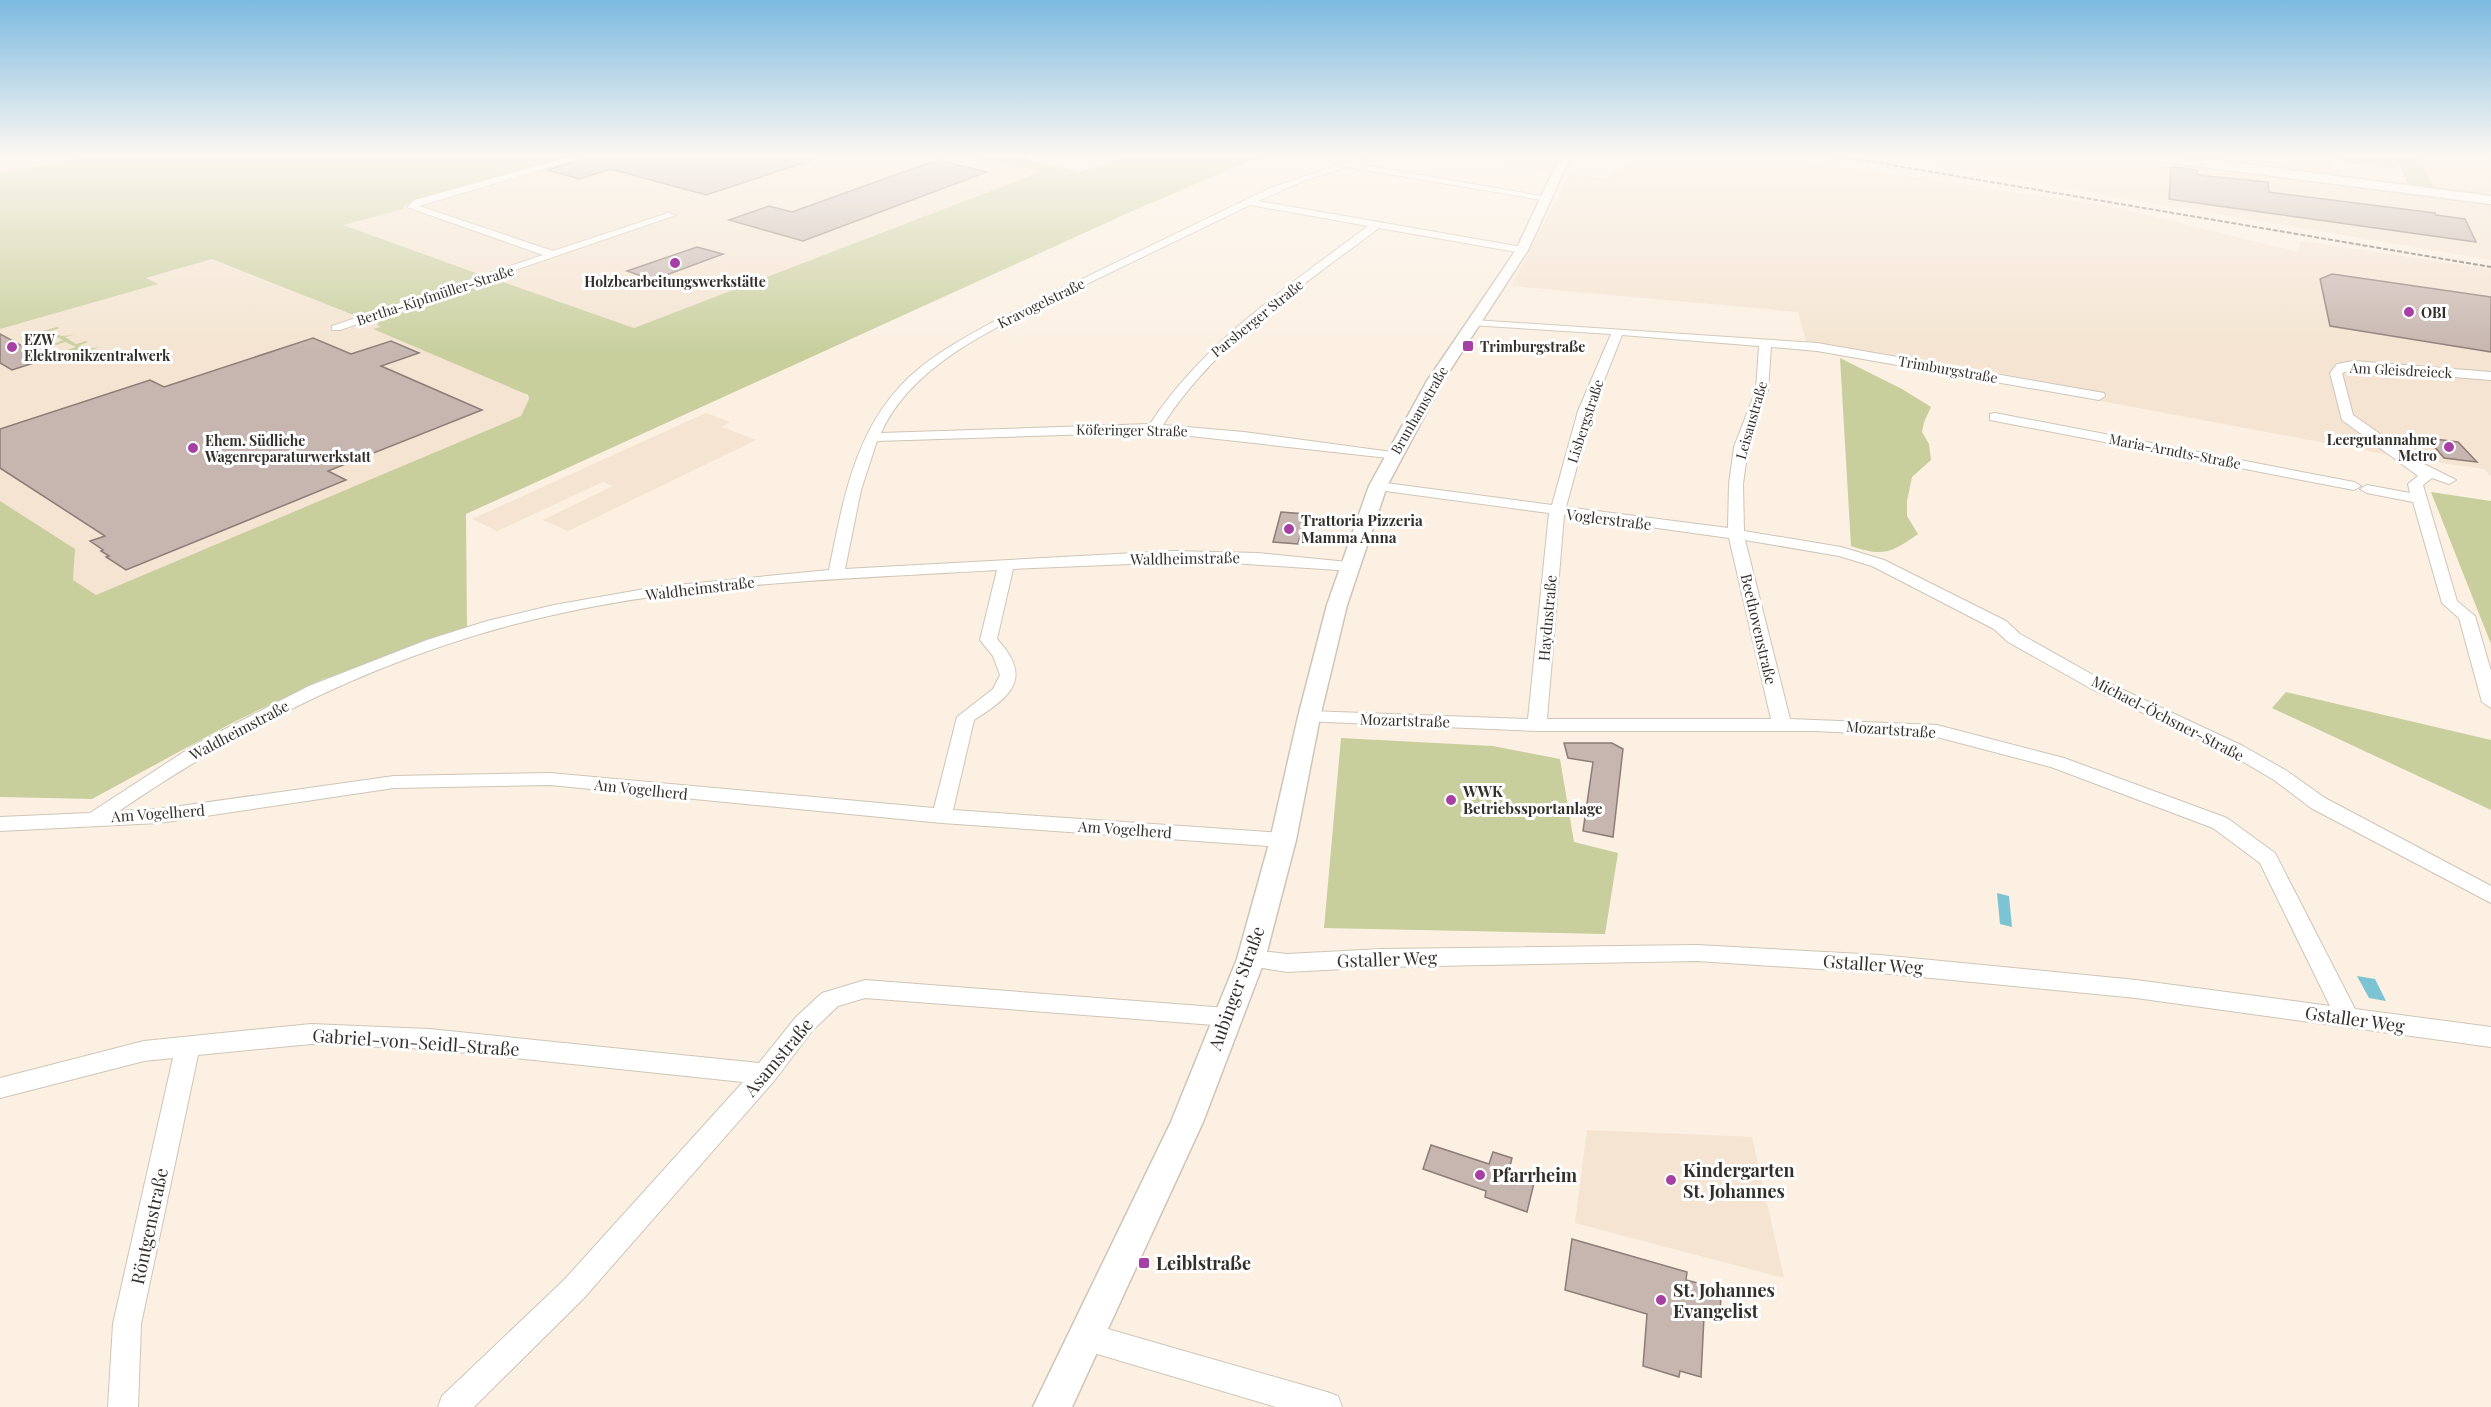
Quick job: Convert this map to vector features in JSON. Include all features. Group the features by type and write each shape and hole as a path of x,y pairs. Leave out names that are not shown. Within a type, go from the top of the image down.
{"street":[{"path":"455,222 554,255"},
{"name":"Bertha-Kipfmüller-Straße","path":"336,328 652,222"},
{"name":"Kravogelstraße","path":"836,574 847,513 870,437 904,386 954,346 1209,222"},
{"path":"1358,222 1522,250"},
{"name":"Brunhamstraße","path":"1369,512 1377,486 1392,456 1435,381 1522,250 1536,222"},
{"name":"Parsberger Straße","path":"1154,428 1171,400 1202,362 1323,264 1377,225"},
{"name":"Trimburgstraße","path":"1474,323 1765,342 1885,357 2099,396"},
{"name":"Lisbergstraße","path":"1557,512 1585,411 1618,331"},
{"name":"Leisaustraße","path":"1736,534 1736,484 1741,447 1762,390 1765,342"},
{"name":"Am Gleisdreieck","path":"2449,480 2415,465 2347,417 2336,373 2341,367 2354,365 2491,376"},
{"name":"Maria-Arndts-Straße","path":"1995,417 2418,499"},
{"name":"Köferinger Straße","path":"870,437 1154,428 1244,436 1392,456"},
{"path":"2415,465 2426,476 2415,484 2450,603 2467,616 2491,702"},
{"name":"Voglerstraße","path":"1377,486 1557,512 1736,534 1841,552"},
{"name":"Aubinger Straße","path":"1052,1407 1187,1122 1251,959 1283,840 1309,717 1337,605 1369,512"},
{"name":"Haydnstraße","path":"1537,725 1557,512"},
{"name":"Beethovenstraße","path":"1736,534 1782,724"},
{"name":"Michael-Öchsner-Straße","path":"1841,552 1878,563 2000,625 2014,638 2146,708 2173,718 2298,785 2318,803 2491,895"},
{"name":"Waldheimstraße","path":"97,817 140,787 241,726 401,656 495,626 581,605 708,585 836,574 1200,555 1352,566"},
{"path":"942,816 966,717 998,697 1009,677 1004,655 988,640 1006,565"},
{"name":"Mozartstraße","path":"1309,717 1537,725 1782,724 1937,731 2057,762 2220,823 2268,858 2348,1018"},
{"name":"Am Vogelherd","path":"0,824 97,817 159,816 394,782 538,779 942,816 1283,840"},
{"name":"Gstaller Weg","path":"1251,959 1287,963 1382,958 1708,954 1935,968 2136,990 2491,1037"},
{"name":"Asamstraße","path":"453,1407 574,1289 765,1074 804,1024 830,999 865,989 1227,1017"},
{"name":"Gabriel-von-Seidl-Straße","path":"0,1088 144,1051 311,1034 429,1039 765,1074"},
{"name":"Röntgenstraße","path":"123,1407 127,1324 188,1046"},
{"path":"1087,1337 1328,1407"}],"shaded area":[{"path":"349,222 911,222 634,328 497,280 374,329 524,393 529,399 521,416 96,595 73,580 0,501 0,329 157,284 145,278 212,259 356,316 366,315 342,226"},
{"path":"1545,222 2173,222 2298,252 2301,241 2491,269 2491,476 2484,469 2395,456 2085,398 2084,389 1927,360 1806,341 1798,312 1511,286"},
{"path":"2263,222 2491,222 2491,260"},
{"path":"706,413 730,422 722,427 756,440 568,531 543,520 613,486 603,482 497,531 472,519"},
{"name":"Kindergarten St. Johannes","path":"1587,1130 1752,1137 1784,1278 1575,1223"}],"green space":[{"path":"0,222 356,222 343,225 484,276 356,316 212,259 146,278 158,284 0,329"},
{"path":"911,222 1109,222 466,514 467,628 321,680 232,723 92,799 0,797 0,501 75,549 73,580 96,595 521,416 529,399 528,395 373,329 380,327 377,325 379,320 497,280 634,328"},
{"path":"60,328 51,331 61,336 74,335 65,337 76,344 88,342 80,345 88,349 99,347 84,353 72,353 80,350 69,352 67,350 76,347 65,342 54,344 63,340 50,334 39,336 47,332 35,333"},
{"path":"1840,358 1902,389 1931,407 1922,432 1929,444 1931,460 1912,477 1907,501 1907,516 1918,534 1886,551 1871,551 1851,546"},
{"path":"2431,492 2491,501 2491,644"},
{"path":"2286,692 2491,740 2491,810 2272,708"},
{"name":"WWK Betriebssportanlage","path":"1341,738 1493,746 1560,759 1574,842 1618,853 1605,934 1324,928"}],"water":[{"path":"1997,893 2009,896 2012,927 2000,924"},
{"path":"2357,976 2375,979 2386,1001 2369,998"}],"building":[{"path":"735,222 855,222 803,241"},
{"path":"2331,222 2466,222 2476,242"},
{"name":"Holzbearbeitungswerkstätte","path":"697,247 723,254 653,280 627,271"},
{"name":"OBI","path":"2332,274 2491,297 2491,352 2330,326 2320,279"},
{"name":"EZW Elektronikzentralwerk","path":"0,334 46,359 12,370 0,363"},
{"name":"Ehem. Südliche Wagenreparaturwerkstatt","path":"313,338 351,354 391,341 419,353 381,366 482,410 328,471 346,480 126,570 106,557 109,556 90,541 105,536 0,468 0,429 150,380 164,387"},
{"name":"Leergutannahme Metro","path":"2427,438 2458,442 2477,462 2444,458"},
{"name":"Trattoria Pizzeria Mamma Anna","path":"1281,512 1306,514 1298,544 1273,542"},
{"path":"1564,743 1612,743 1623,749 1613,837 1583,831 1593,762 1568,758"},
{"name":"Pfarrheim","path":"1431,1145 1489,1164 1493,1152 1512,1158 1509,1170 1535,1179 1527,1212 1485,1197 1486,1191 1423,1169"},
{"name":"St. Johannes Evangelist","path":"1572,1239 1687,1272 1686,1280 1721,1289 1720,1322 1704,1317 1701,1377 1680,1371 1679,1377 1643,1366 1647,1314 1565,1290"}],"railway":[{"path":"2224,222 2491,267"}],"place":[{"name":"Holzbearbeitungswerkstätte","path":"675,263"},
{"name":"OBI","path":"2409,312"},
{"name":"Trimburgstraße","path":"1468,346"},
{"name":"EZW Elektronikzentralwerk","path":"12,347"},
{"name":"Leergutannahme Metro","path":"2449,447"},
{"name":"Ehem. Südliche Wagenreparaturwerkstatt","path":"193,448"},
{"name":"Trattoria Pizzeria Mamma Anna","path":"1289,529"},
{"name":"WWK Betriebssportanlage","path":"1451,800"},
{"name":"Pfarrheim","path":"1480,1175"},
{"name":"Kindergarten St. Johannes","path":"1671,1180"},
{"name":"Leiblstraße","path":"1144,1263"},
{"name":"St. Johannes Evangelist","path":"1661,1300"}]}
